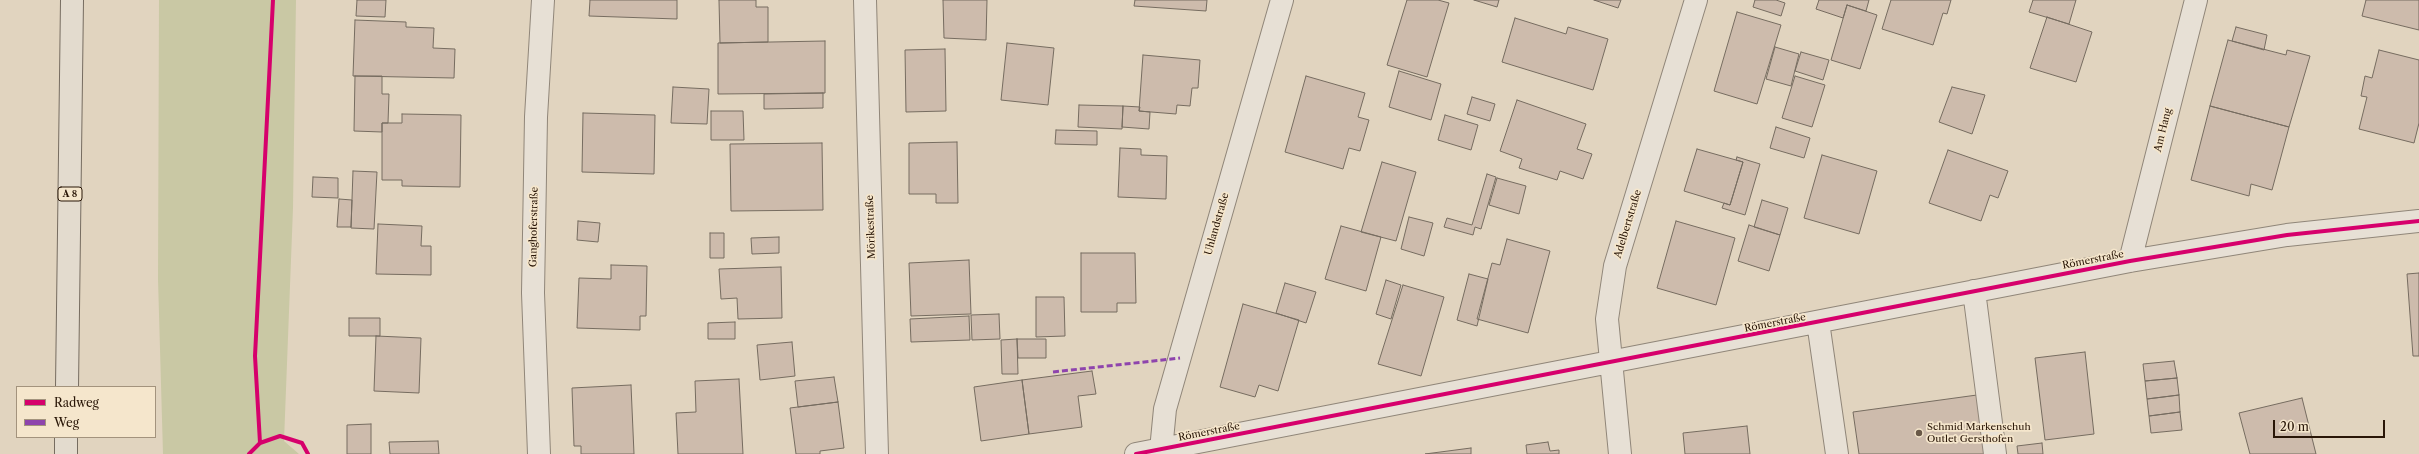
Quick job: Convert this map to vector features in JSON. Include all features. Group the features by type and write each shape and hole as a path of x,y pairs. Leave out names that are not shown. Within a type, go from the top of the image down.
{"highway":[{"name":"A 8","path":"67,386 72,0"},
{"path":"66,438 66,454"}],"street":[{"name":"Ganghoferstraße","path":"539,454 533,293 536,117 543,0"},
{"name":"Mörikestraße","path":"865,0 877,454"},
{"name":"Uhlandstraße","path":"1146,453 1165,409 1282,0"},
{"name":"Adelbertstraße","path":"1620,454 1610,363 1607,319 1615,266 1696,0"},
{"name":"Am Hang","path":"2130,261 2196,0"},
{"name":"Römerstraße","path":"1146,453 2130,261 2286,235 2419,221"},
{"path":"1974,291 1995,454"},
{"path":"1818,322 1837,454"}],"green space":[{"path":"159,0 296,0 293,208 284,441 299,454 163,454 158,279"}],"building":[{"path":"357,0 386,0 385,17 356,16"},
{"path":"590,0 677,0 677,19 589,16"},
{"path":"719,0 756,0 756,7 768,7 768,42 720,43"},
{"path":"943,0 987,0 986,40 944,38"},
{"path":"1135,0 1207,0 1206,11 1134,6"},
{"path":"1407,0 1438,0 1449,3 1427,77 1387,65"},
{"path":"1474,0 1499,0 1497,7"},
{"path":"1594,0 1621,0 1618,8"},
{"path":"1755,0 1776,0 1785,3 1781,16 1753,7"},
{"path":"1819,0 1869,0 1866,11 1847,5 1843,18 1816,9"},
{"path":"1891,0 1951,0 1947,14 1943,13 1933,45 1882,29"},
{"path":"2033,0 2076,0 2069,24 2029,12"},
{"path":"2366,0 2419,0 2419,30 2362,16"},
{"path":"1847,5 1877,15 1860,69 1831,60"},
{"path":"1737,12 1781,25 1757,104 1714,91"},
{"path":"2047,17 2092,32 2076,82 2030,68"},
{"path":"1515,18 1566,34 1568,27 1608,39 1593,90 1502,62"},
{"path":"355,20 406,22 406,27 434,28 433,48 455,49 454,78 353,76"},
{"path":"2236,27 2267,35 2264,50 2232,41"},
{"path":"2228,40 2286,55 2287,50 2310,56 2289,127 2210,106"},
{"path":"825,41 825,93 718,94 718,43"},
{"path":"1007,43 1054,48 1048,105 1001,100"},
{"path":"1775,47 1799,54 1791,86 1766,79"},
{"path":"945,49 946,111 906,112 905,50"},
{"path":"2379,50 2419,60 2419,123 2414,143 2359,129 2367,97 2361,96 2365,76 2372,78"},
{"path":"1801,52 1829,60 1823,80 1795,71"},
{"path":"1143,55 1200,60 1198,88 1192,88 1190,106 1177,105 1176,114 1139,111"},
{"path":"1399,71 1441,84 1431,120 1389,107"},
{"path":"355,76 382,76 382,94 389,94 388,123 382,123 382,132 354,131"},
{"path":"1306,76 1365,93 1358,117 1369,120 1360,151 1349,148 1343,169 1285,152"},
{"path":"1795,76 1825,85 1812,127 1782,118"},
{"path":"673,87 709,89 707,124 671,123"},
{"path":"1952,87 1985,95 1972,134 1939,122"},
{"path":"823,93 823,108 764,109 764,94"},
{"path":"1472,97 1495,104 1490,121 1467,114"},
{"path":"1517,100 1586,124 1577,149 1592,154 1583,179 1560,171 1557,180 1519,168 1522,159 1500,151"},
{"path":"1079,105 1123,106 1122,129 1078,127"},
{"path":"1123,106 1140,107 1139,111 1150,112 1149,129 1122,127"},
{"path":"2210,106 2289,127 2272,190 2251,184 2249,196 2191,180"},
{"path":"711,111 743,111 744,140 711,140"},
{"path":"583,113 655,115 654,174 582,172"},
{"path":"402,114 461,115 460,187 402,186 402,180 382,180 382,123 402,123"},
{"path":"1445,115 1478,125 1471,150 1438,140"},
{"path":"1776,127 1810,138 1804,158 1770,148"},
{"path":"1056,130 1097,131 1097,145 1055,144"},
{"path":"957,142 958,203 936,203 936,194 909,194 909,143"},
{"path":"822,143 823,210 731,211 730,144"},
{"path":"1120,148 1141,149 1141,155 1167,156 1166,199 1118,197"},
{"path":"1697,149 1743,162 1730,205 1684,191"},
{"path":"1948,150 2008,171 1998,198 1990,195 1981,221 1929,203"},
{"path":"1822,155 1877,171 1859,234 1804,218"},
{"path":"1737,157 1760,164 1745,215 1722,208 1724,203 1730,205 1743,162 1736,160"},
{"path":"1382,162 1416,172 1396,241 1361,232"},
{"path":"353,171 377,172 374,229 351,228"},
{"path":"1487,174 1496,177 1481,229 1475,227 1473,235 1444,227 1447,218 1472,225"},
{"path":"313,177 338,178 338,198 312,197"},
{"path":"1497,178 1526,186 1519,214 1489,205"},
{"path":"339,199 352,200 351,227 337,227"},
{"path":"1762,200 1788,208 1780,235 1754,227"},
{"path":"1409,217 1433,223 1424,256 1401,249"},
{"path":"578,221 600,223 598,242 577,240"},
{"path":"1676,221 1735,238 1716,305 1657,288"},
{"path":"378,224 422,226 421,246 431,246 431,275 376,274"},
{"path":"1749,225 1780,235 1769,271 1738,261"},
{"path":"1341,226 1381,237 1366,291 1325,279"},
{"path":"710,233 724,233 724,258 710,258"},
{"path":"779,237 779,253 752,254 751,238"},
{"path":"1507,239 1550,251 1528,333 1477,319 1492,263 1500,265"},
{"path":"1081,253 1135,253 1136,303 1117,303 1117,312 1081,312"},
{"path":"969,260 971,314 911,316 909,263"},
{"path":"611,265 647,266 646,316 640,316 640,330 577,328 579,278 611,279"},
{"path":"781,267 782,318 738,319 737,298 721,299 719,269"},
{"path":"2419,273 2419,356 2413,356 2407,274"},
{"path":"1469,274 1488,279 1477,326 1457,320"},
{"path":"1386,280 1401,285 1391,319 1376,314"},
{"path":"1285,283 1316,292 1306,323 1276,313"},
{"path":"1403,285 1444,297 1421,376 1378,364"},
{"path":"1036,297 1064,297 1065,336 1036,337"},
{"path":"1243,304 1299,320 1278,391 1259,385 1255,397 1220,387"},
{"path":"999,314 1000,339 972,340 971,315"},
{"path":"969,316 970,340 911,342 910,319"},
{"path":"349,318 380,318 380,336 349,336"},
{"path":"735,322 735,339 708,339 708,323"},
{"path":"376,336 421,338 419,393 374,391"},
{"path":"1017,339 1046,339 1046,358 1018,358"},
{"path":"1017,339 1018,374 1002,374 1001,340"},
{"path":"792,342 795,376 760,380 757,345"},
{"path":"2085,352 2094,434 2045,440 2035,358"},
{"path":"2174,361 2177,378 2145,381 2143,364"},
{"path":"1092,371 1096,394 1078,396 1082,427 1029,434 1022,380"},
{"path":"834,377 838,402 798,407 795,381"},
{"path":"2177,378 2179,395 2147,399 2145,381"},
{"path":"739,379 743,454 678,454 676,413 696,412 695,381"},
{"path":"1022,380 1029,434 981,441 974,387"},
{"path":"631,385 634,454 581,454 581,446 574,446 572,388"},
{"name":"Schmid Markenschuh Outlet Gersthofen","path":"1977,395 1985,454 1859,454 1853,412"},
{"path":"2179,395 2180,412 2149,416 2147,399"},
{"path":"2302,398 2316,454 2250,454 2239,413"},
{"path":"838,402 844,448 820,451 820,454 796,454 790,408"},
{"path":"2180,412 2182,430 2151,433 2149,416"},
{"path":"371,424 371,454 347,454 347,425"},
{"path":"1747,426 1750,454 1685,454 1683,433"},
{"path":"438,441 439,454 390,454 389,442"},
{"path":"1548,442 1550,451 1559,450 1559,454 1527,454 1526,445"},
{"path":"2042,443 2043,454 2018,454 2017,446"},
{"path":"1471,448 1471,454 1425,454"}],"marked path":[{"path":"1053,372 1180,358"}],"cycle path":[{"path":"260,443 255,356 273,0"},
{"path":"1136,454 2130,261 2287,235 2419,221"},
{"path":"249,454 260,443 280,436 302,443 308,454"}],"place":[{"name":"Schmid Markenschuh Outlet Gersthofen","path":"1919,433"}]}
